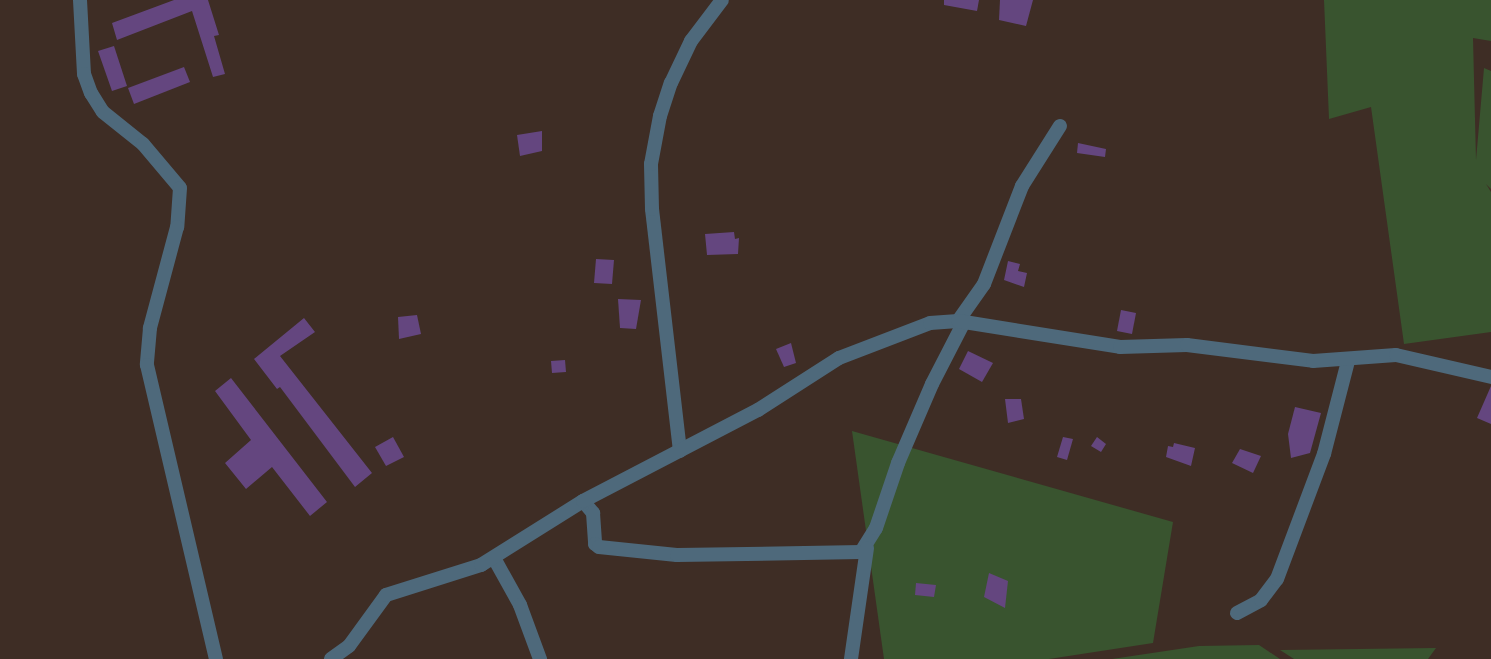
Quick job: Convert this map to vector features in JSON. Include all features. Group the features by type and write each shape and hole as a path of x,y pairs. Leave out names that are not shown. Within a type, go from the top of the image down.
{"street":[{"path":"80,0 84,74 91,93 103,112 143,144 180,188 177,227 150,328 147,365 216,659"},
{"path":"680,451 652,209 651,164 660,116 671,83 691,41 722,0"},
{"path":"851,659 867,548 925,397 961,322 984,284 1022,186 1060,126"},
{"path":"335,658 350,646 386,595 494,558 582,501 758,410 864,346 930,323 961,322 1120,347 1187,345 1313,361 1348,361 1396,354 1491,377"},
{"path":"1237,613 1261,600 1277,579 1324,454 1348,361"},
{"path":"582,501 593,513 595,544 599,547 677,555 837,555 867,548"},
{"path":"494,558 520,606 540,659"}],"green space":[{"path":"1324,0 1491,0 1491,41 1473,38 1476,160 1484,68 1491,71 1491,189 1486,184 1491,192 1491,332 1404,344 1371,107 1329,119"},
{"path":"852,431 1173,522 1153,643 1049,659 884,659"},
{"path":"1259,645 1280,659 1112,659 1199,646"},
{"path":"1436,648 1428,659 1294,659 1280,650"}],"building":[{"path":"174,0 208,0 219,35 214,36 225,74 213,77 192,11 117,40 112,23"},
{"path":"944,0 979,0 977,11 944,5"},
{"path":"1000,0 1033,0 1026,26 999,20"},
{"path":"114,46 127,86 112,91 98,51"},
{"path":"184,67 190,82 134,104 128,88"},
{"path":"542,131 542,151 520,156 517,135"},
{"path":"1078,143 1106,149 1105,157 1077,153"},
{"path":"734,232 735,239 739,238 738,254 707,255 705,234"},
{"path":"596,259 614,260 612,284 594,283"},
{"path":"1008,261 1020,264 1018,271 1027,273 1024,287 1004,280"},
{"path":"618,299 641,300 636,329 620,328"},
{"path":"1121,310 1136,313 1132,334 1117,331"},
{"path":"417,315 421,334 399,339 398,317"},
{"path":"304,318 315,332 280,356 372,473 355,487 280,387 277,389 254,359"},
{"path":"791,343 796,363 784,367 776,349"},
{"path":"968,351 993,363 982,382 959,369"},
{"path":"565,360 566,372 552,373 551,361"},
{"path":"231,378 327,502 310,516 272,467 246,489 225,463 251,440 215,391"},
{"path":"1491,386 1491,424 1477,418"},
{"path":"1005,399 1021,399 1024,419 1008,423"},
{"path":"1295,407 1321,413 1310,453 1291,458 1288,434"},
{"path":"393,437 404,457 386,466 375,447"},
{"path":"1063,437 1073,439 1067,460 1057,457"},
{"path":"1097,437 1106,444 1101,452 1091,446"},
{"path":"1174,443 1195,448 1191,466 1166,457 1168,446 1173,447"},
{"path":"1240,449 1261,456 1253,473 1232,463"},
{"path":"989,573 1008,581 1005,608 984,597"},
{"path":"916,583 936,585 934,597 915,595"}]}
